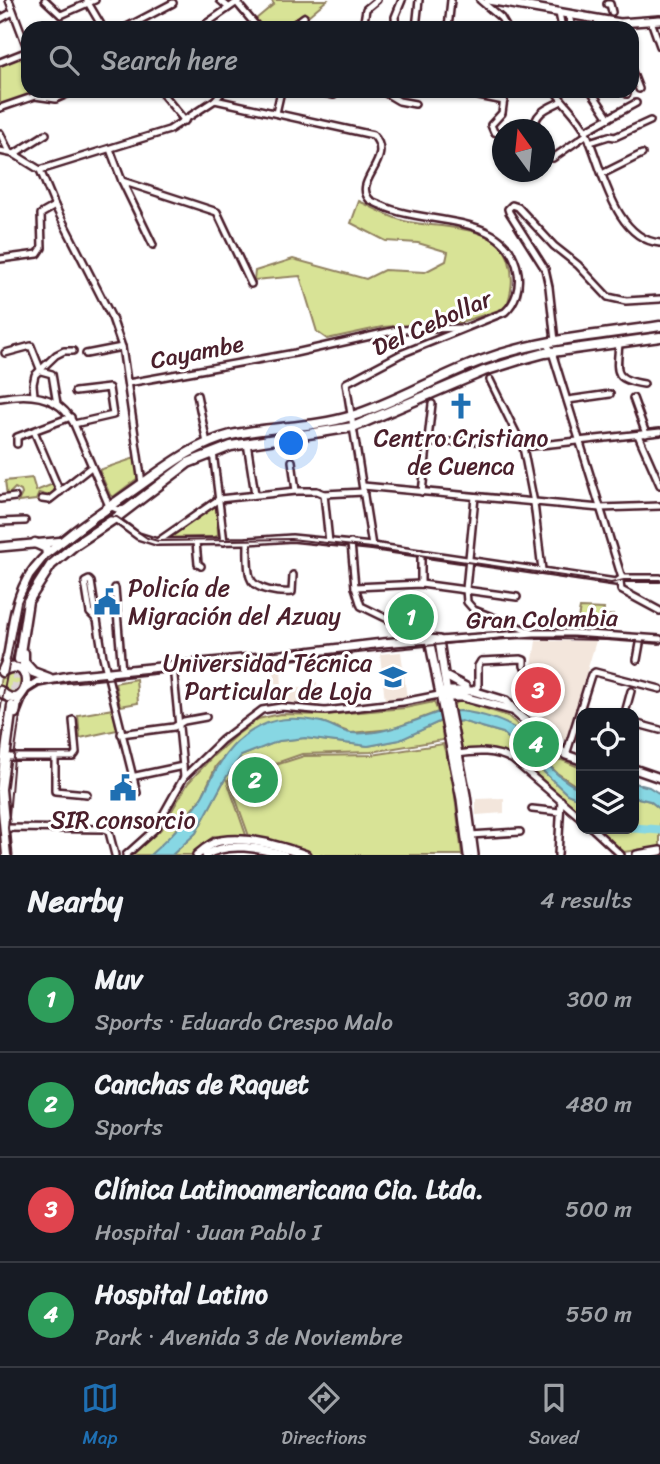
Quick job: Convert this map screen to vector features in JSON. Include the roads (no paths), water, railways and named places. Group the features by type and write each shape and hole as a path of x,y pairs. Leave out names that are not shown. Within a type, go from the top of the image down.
{"main road":[{"path":"488,0 604,21"},
{"path":"639,22 660,20"},
{"path":"1,673 9,655 15,612 21,592 32,572 47,555 65,541 183,455 207,443 251,431 306,425 351,416 481,360 516,349 660,326"},
{"path":"19,660 23,621 34,589 51,565 173,473 213,452 247,443 353,427 503,364 552,352 660,337"},
{"path":"3,809 14,714 27,682 19,660 23,601 46,564 103,517 111,507"},
{"path":"0,547 65,541"},
{"path":"35,543 46,548 47,555"},
{"path":"429,639 456,754 474,855"},
{"path":"439,640 445,676 444,697"},
{"name":"Gran Colombia","path":"24,674 49,678 439,640"},
{"path":"19,660 34,672 49,678"},
{"path":"1,673 15,668 24,674"},
{"path":"445,676 473,691 506,701 566,755 576,758"},
{"name":"Gran Colombia","path":"24,692 31,685 49,678"},
{"path":"444,697 473,691"},
{"path":"3,697 12,698 24,692"},
{"path":"0,750 3,697"},
{"path":"3,697 2,775 7,855"},
{"path":"444,697 463,697 513,710"},
{"path":"639,771 660,778"},
{"path":"468,855 470,834"},
{"path":"197,855 220,841 247,841 282,853"},
{"path":"206,855 223,847 306,855"},
{"path":"636,855 660,851"}],"street":[{"path":"9,0 21,33"},
{"path":"45,0 61,15 90,1 100,21"},
{"path":"220,0 228,7"},
{"path":"364,21 366,9 377,0"},
{"path":"395,21 402,0"},
{"path":"417,21 419,0"},
{"path":"450,21 451,0"},
{"path":"480,0 503,21"},
{"path":"209,21 238,1 253,21"},
{"path":"501,18 505,1"},
{"path":"138,21 173,3"},
{"path":"607,4 610,4 612,12"},
{"path":"0,19 13,12"},
{"path":"559,13 561,21"},
{"path":"569,15 570,21"},
{"path":"299,21 304,17"},
{"path":"650,21 660,46"},
{"path":"0,62 21,54"},
{"path":"0,108 29,98"},
{"path":"168,98 185,121"},
{"path":"276,113 279,98"},
{"path":"394,98 415,104"},
{"path":"489,98 504,101"},
{"path":"496,119 502,113 504,98"},
{"path":"560,98 586,133 615,205 632,230 647,241 660,243"},
{"path":"596,98 609,118"},
{"path":"0,151 11,153 40,170 169,130 215,100"},
{"name":"Del Cebollar","path":"215,100 373,135 381,150 369,175 367,194 371,201 405,214 479,227 499,239 506,247 518,272 513,304 500,315 401,354 348,381 346,383 351,416"},
{"path":"536,119 537,114 562,101"},
{"path":"555,157 586,133 636,103"},
{"path":"590,142 608,136 615,137 650,121"},
{"path":"0,133 11,153"},
{"path":"11,153 46,134"},
{"path":"110,149 122,181 153,245"},
{"path":"602,174 642,154"},
{"name":"Cayambe","path":"40,170 55,206 102,295 122,347 128,383 295,353 397,330 463,328"},
{"path":"122,181 217,212 251,284"},
{"path":"0,259 34,255 40,251 41,215 55,206"},
{"path":"660,299 626,300 608,297 578,265 554,246 518,207 511,206 509,212 545,270 549,287 552,352 581,442 621,580 621,590 660,611"},
{"path":"619,343 617,362 620,376 625,381 644,384"},
{"path":"5,353 32,346 41,371"},
{"path":"86,354 122,347"},
{"path":"34,395 33,379 60,353 73,351"},
{"path":"41,371 52,374 57,404"},
{"path":"490,380 523,447 534,503 542,570"},
{"path":"128,383 142,483"},
{"path":"74,424 113,415 109,388 75,392"},
{"path":"568,400 610,394"},
{"path":"0,398 34,395 57,404 71,416 91,467 111,507 119,510 128,508"},
{"path":"197,395 207,443"},
{"path":"633,398 646,433"},
{"path":"422,492 432,404"},
{"path":"17,444 18,437 71,416"},
{"path":"351,416 372,545"},
{"path":"34,430 60,492"},
{"path":"523,447 660,432"},
{"path":"638,436 660,485"},
{"path":"428,443 519,439"},
{"path":"247,443 255,494"},
{"path":"213,452 224,542"},
{"path":"292,461 296,491"},
{"path":"42,499 49,500 91,467"},
{"path":"652,468 660,467"},
{"path":"157,542 219,499 296,491 317,491 324,494 363,489 600,508 660,506"},
{"path":"324,494 329,542"},
{"path":"0,499 15,497"},
{"path":"475,497 467,602 474,610 534,633"},
{"path":"115,519 138,536 157,542 292,538 372,545 616,582 660,578"},
{"path":"0,522 24,521"},
{"path":"248,541 250,578 254,583 269,590 292,592 293,575"},
{"path":"196,542 196,560 201,566"},
{"path":"351,543 358,602 364,609 429,639"},
{"path":"421,553 421,584"},
{"path":"96,619 90,613 85,582 89,580 106,672 137,793"},
{"path":"355,587 421,584 517,597"},
{"path":"115,588 122,671"},
{"name":"Gran Colombia","path":"439,640 534,633 660,639"},
{"path":"637,660 640,638"},
{"path":"473,691 478,686 478,666 481,661 521,659 524,660 524,666"},
{"path":"173,666 184,777"},
{"path":"581,708 591,675 595,673 660,689"},
{"path":"626,708 631,691"},
{"path":"126,855 155,829 184,777 222,740 262,710 281,707 325,711 444,697"},
{"path":"121,734 174,727 184,720 206,717"},
{"path":"9,757 73,757 76,753 74,720"},
{"path":"566,755 576,723"},
{"path":"639,724 660,730"},
{"path":"456,754 481,751 504,755 576,814"},
{"path":"55,758 56,793 87,794"},
{"path":"131,777 183,766"},
{"path":"558,855 561,800"},
{"path":"532,809 561,812"},
{"path":"4,828 106,830 116,855"},
{"path":"470,834 520,832"},
{"path":"598,834 621,855"}],"water":[{"path":"460,711 495,719 516,729 535,743 553,770 576,786 576,798 567,794 503,733 461,721 453,723 450,712"},
{"path":"439,712 441,721 400,740 368,746 305,738 279,741 241,756 225,779 196,833 172,855 150,855 192,811 231,748 266,723 287,719 309,720 347,732 362,733 396,727"},
{"path":"639,784 660,794 660,809 650,801 639,798"}],"waterway":[{"path":"639,828 660,830"}],"tunnel":[{"path":"12,703 18,664"}],"tram line":[{"path":"0,711 21,602 33,577 48,558 107,516 117,517 147,538 158,541 291,539 611,583 624,580 660,580"},
{"path":"11,855 8,828 22,702 29,692 38,686 503,638 660,644"}],"place":[{"name":"Centro Cristiano de Cuenca","path":"461,406"},
{"name":"Policía de Migración del Azuay","path":"107,602"},
{"name":"Muv","path":"411,617"},
{"name":"Universidad Técnica Particular de Loja","path":"393,677"},
{"name":"Clínica Latinoamericana Cia. Ltda.","path":"538,690"},
{"name":"Hospital Latino","path":"536,744"},
{"name":"Canchas de Raquet","path":"255,780"},
{"name":"SIR consorcio","path":"123,788"}]}
